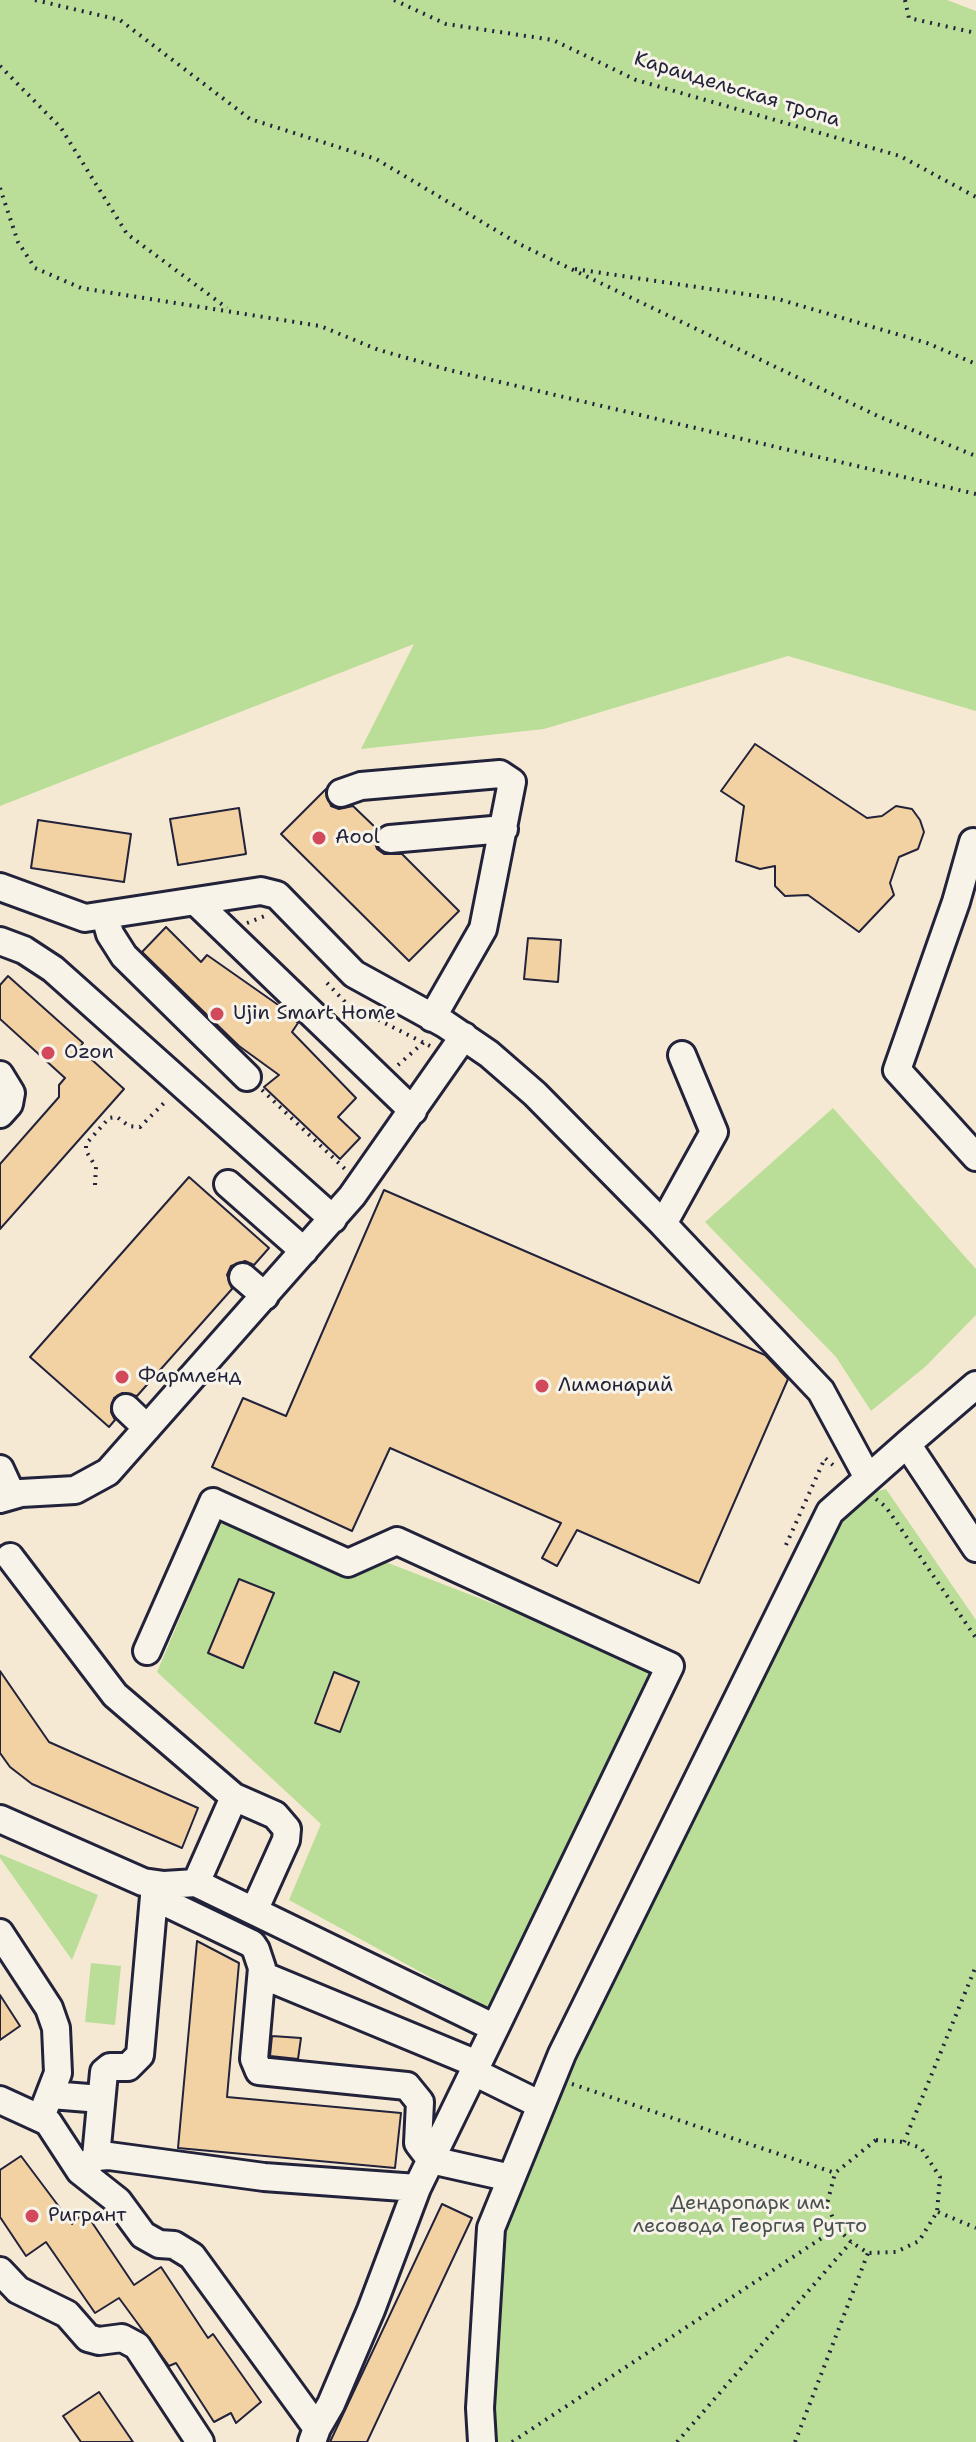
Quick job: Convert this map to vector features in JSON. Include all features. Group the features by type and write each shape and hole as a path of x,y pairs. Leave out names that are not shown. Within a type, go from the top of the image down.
{"street":[{"path":"0,1469 6,1497 87,1486 108,1472 333,1219 413,1111 448,1034 483,929 512,787 504,774 401,782 402,792 396,799 347,800"},
{"path":"390,839 504,829"},
{"path":"973,842 956,902 897,1070 976,1157"},
{"path":"0,887 72,915 156,921 196,902 261,891 277,895 289,907 334,972 363,981 535,1094 821,1391 867,1476"},
{"path":"196,902 413,1111"},
{"path":"105,916 110,934 124,956 247,1077"},
{"path":"0,941 24,950 53,969 333,1219"},
{"path":"663,1224 714,1132 682,1055"},
{"path":"0,1075 11,1093 0,1114"},
{"path":"228,1184 304,1251"},
{"path":"243,1277 265,1296"},
{"path":"482,2442 491,2228 552,2077 830,1512 867,1476 976,1385"},
{"path":"126,1408 147,1428"},
{"path":"907,1444 976,1548"},
{"path":"0,1933 49,2008 56,2028 59,2057 46,2106 55,2130 88,2164 143,2235 192,2256 314,2435 331,2404 371,2310 417,2188 670,1666 397,1541 348,1563 213,1502 147,1651"},
{"path":"10,1557 115,1695 234,1797 275,1815 287,1829 286,1840 254,1911"},
{"path":"196,1883 234,1797"},
{"path":"0,1819 155,1891 252,1944 259,1956 262,1975 254,2059 259,2071 407,2086 420,2102 418,2143 431,2160 511,2178"},
{"path":"155,1891 196,1883 495,2028"},
{"path":"88,2164 107,2068 128,2067 140,2055 155,1891"},
{"path":"262,1975 476,2068 541,2105"},
{"path":"0,2100 46,2106 101,2099"},
{"path":"88,2164 150,2160 264,2177 417,2188"},
{"path":"0,2271 18,2290 67,2314 88,2338 99,2341 122,2338 137,2346 200,2442"}],"path":[{"path":"35,0 120,20 250,119 376,159 519,244 880,417 976,456"},
{"name":"Караидельская тропа","path":"394,0 446,24 553,40 636,80 900,156 976,197"},
{"path":"905,0 909,18 976,33"},
{"path":"0,66 61,128 127,234 229,309"},
{"path":"0,188 18,242 35,268 81,288 229,309 320,326 379,350 559,394 629,415 881,469 976,494"},
{"path":"570,268 778,299 927,343 976,364"},
{"path":"226,932 289,907"},
{"path":"334,972 347,1004 424,1043 448,1034"},
{"path":"309,1011 334,972"},
{"path":"381,1080 424,1043 448,1034"},
{"path":"247,1077 361,1185"},
{"path":"95,1185 96,1167 86,1151 86,1144 112,1117 132,1127 143,1126 182,1084"},
{"path":"904,2142 976,1966"},
{"path":"552,2077 835,2173"},
{"path":"876,2140 904,2142 921,2148 940,2177 937,2212 919,2241 896,2252 868,2253 837,2228 827,2204 835,2173 876,2140"},
{"path":"937,2212 976,2228"},
{"path":"512,2442 837,2228"},
{"path":"677,2442 851,2242"},
{"path":"795,2442 868,2253"}],"green space":[{"path":"0,0 947,0 976,11 976,711 788,656 544,729 361,749 414,644 0,806"},
{"path":"833,1108 976,1269 976,1315 925,1367 871,1411 836,1357 705,1222"},
{"name":"Дендропарк им. лесовода Георгия Рутто","path":"886,1489 976,1620 976,2442 490,2442 499,2227 571,2058 845,1499"},
{"path":"221,1521 352,1569 383,1561 660,1668 499,2015 289,1900 321,1824 157,1672"},
{"path":"0,1854 98,1895 72,1960 0,1858"},
{"path":"91,1963 121,1966 115,2025 85,2022"}],"building":[{"path":"755,744 867,818 882,816 896,806 912,809 920,820 924,832 918,849 899,857 890,883 894,895 859,932 808,895 785,896 775,886 775,866 760,869 736,861 744,806 721,791"},
{"path":"326,789 331,806 339,809 353,806 378,830 374,840 377,849 384,854 402,854 459,911 409,961 281,834"},
{"path":"239,808 246,854 178,865 170,819"},
{"path":"38,820 131,834 124,882 31,868"},
{"path":"166,927 201,962 207,955 284,1009 298,1023 292,1032 356,1098 338,1117 360,1138 340,1159 264,1087 279,1075 239,1046 142,952"},
{"path":"528,938 561,940 558,982 524,979"},
{"path":"8,976 83,1043 79,1048 124,1089 0,1229 0,1164 59,1097 59,1085 65,1078 0,1019 0,985"},
{"path":"189,1177 269,1248 254,1265 245,1261 231,1266 227,1275 232,1289 137,1396 122,1393 114,1398 111,1412 115,1420 109,1427 30,1357"},
{"name":"Лимонарий","path":"384,1190 765,1355 788,1379 699,1583 577,1530 557,1566 542,1558 561,1523 390,1448 352,1531 212,1467 243,1398 286,1416"},
{"path":"239,1579 274,1593 243,1668 208,1653"},
{"path":"0,1671 49,1742 198,1808 182,1848 32,1784 10,1767 0,1753"},
{"path":"334,1672 359,1682 340,1732 315,1723"},
{"path":"197,1941 239,1963 227,2097 401,2113 395,2168 178,2148"},
{"path":"0,1995 20,2026 0,2040"},
{"path":"272,2036 301,2038 298,2059 270,2056"},
{"path":"21,2156 72,2224 85,2212 134,2285 161,2267 208,2338 213,2334 261,2402 236,2423 231,2413 214,2422 176,2363 169,2366 119,2298 95,2313 46,2242 26,2256 0,2217 0,2170"},
{"path":"442,2204 472,2218 367,2442 330,2442"},
{"path":"99,2392 133,2442 81,2442 63,2416"}],"place":[{"name":"Aool","path":"319,838"},
{"name":"Ujin Smart Home","path":"217,1014"},
{"name":"Ozon","path":"48,1053"},
{"name":"Фармленд","path":"122,1377"},
{"name":"Лимонарий","path":"542,1386"},
{"name":"Ригрант","path":"32,2216"}]}
